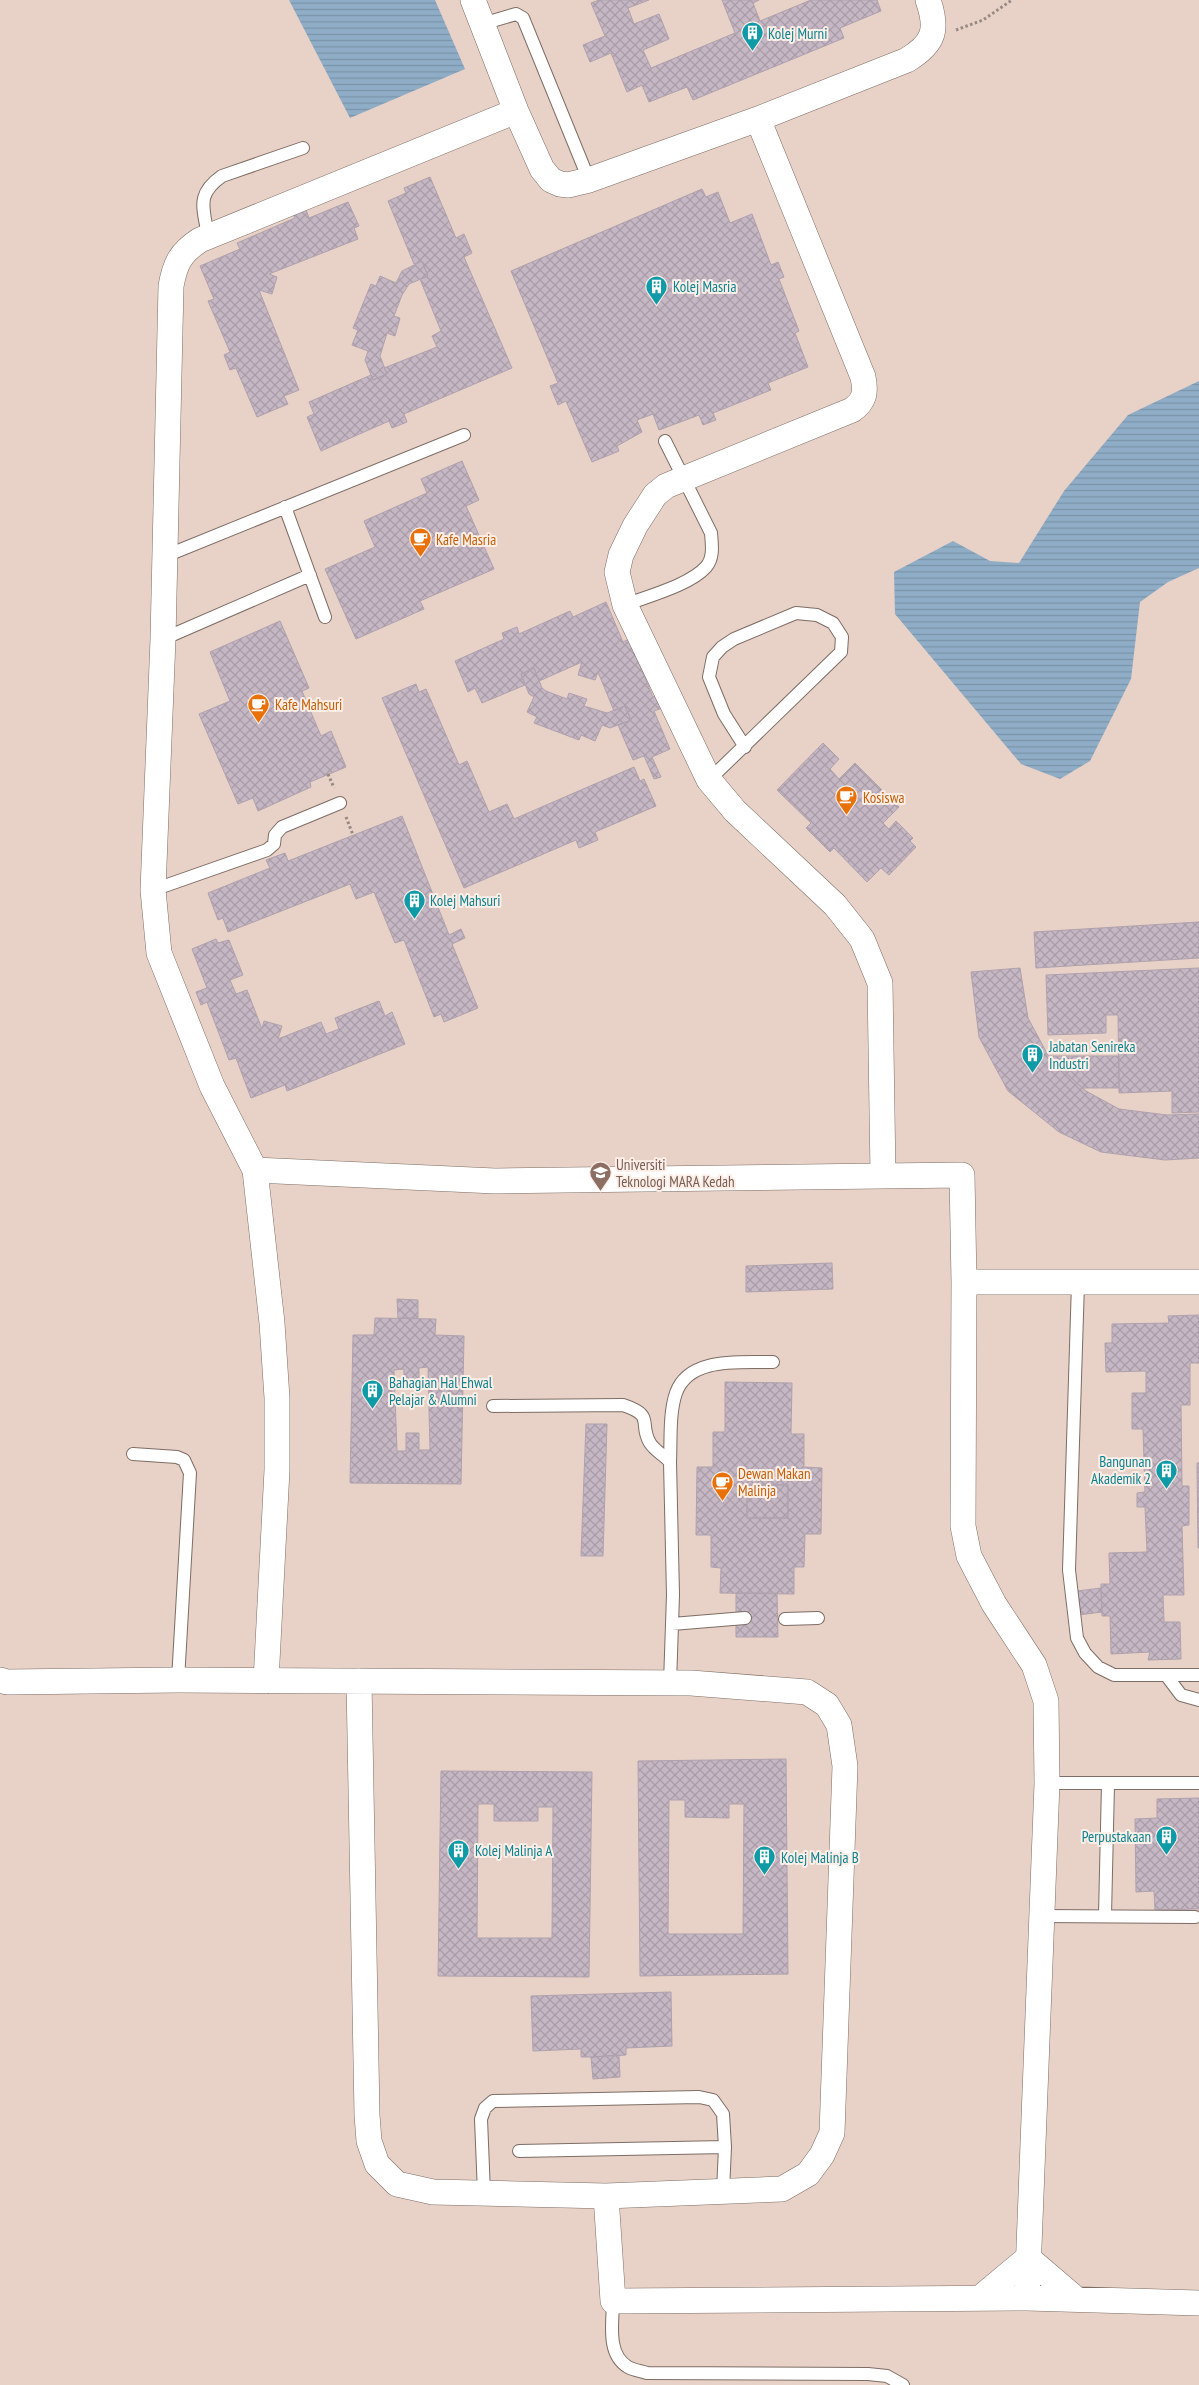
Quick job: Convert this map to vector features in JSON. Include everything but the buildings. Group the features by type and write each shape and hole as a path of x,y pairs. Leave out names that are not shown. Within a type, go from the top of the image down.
{"street":[{"path":"473,0 516,111 542,169 551,180 568,185 589,180 758,119 907,60 922,50 931,37 935,21 928,0"},
{"path":"266,1681 277,1470 277,1398 272,1323 255,1170 212,1086 160,953 153,890 163,639 170,286 175,264 189,247 208,237 516,111"},
{"path":"758,119 863,377 866,390 864,399 852,410 666,486 655,495 635,526 621,555 617,572 625,605 709,780 735,811 835,905 862,939 880,983 883,1175"},
{"path":"255,1170 495,1181 962,1175 964,1526 969,1556 994,1604 1034,1665 1046,1701 1047,1783 1027,2298"},
{"path":"964,1282 1078,1284 1199,1282"},
{"path":"0,1680 7,1682 178,1680 266,1681 359,1681 670,1683 806,1692 827,1705 839,1725 845,1766 832,2133 822,2155 808,2174 782,2189 606,2196 434,2192 397,2184 377,2164 369,2141 359,1681"},
{"path":"606,2196 613,2301 1027,2298 1199,2303"},
{"path":"980,2298 1028,2258"},
{"path":"1028,2258 1076,2300"}],"lane":[{"path":"482,24 516,14 523,18 589,180"},
{"path":"208,237 203,203 205,192 212,183 222,176 303,148"},
{"path":"164,557 464,434"},
{"path":"625,605 693,578 707,566 713,549 711,533 666,441"},
{"path":"285,507 325,617"},
{"path":"163,639 310,575"},
{"path":"709,780 745,746 841,652 842,637 833,623 817,615 796,613 734,640 722,647 713,657 709,677 724,714 745,746"},
{"path":"153,890 266,850 274,844 275,835 282,827 340,803"},
{"path":"1078,1284 1069,1570 1077,1638 1085,1653 1098,1667 1114,1675 1199,1675"},
{"path":"670,1683 672,1624 670,1462 676,1392 690,1372 717,1364 772,1362"},
{"path":"493,1406 623,1406 640,1412 646,1422 649,1442 670,1462"},
{"path":"133,1454 177,1457 184,1460 190,1473 178,1680"},
{"path":"672,1624 745,1618"},
{"path":"785,1619 818,1618"},
{"path":"1166,1675 1181,1695 1199,1700"},
{"path":"1047,1783 1199,1783"},
{"path":"1104,1915 1108,1784"},
{"path":"1042,1916 1195,1917"},
{"path":"484,2193 480,2119 485,2108 494,2101 699,2097 713,2100 722,2114 724,2147 723,2192"},
{"path":"519,2151 724,2147"},
{"path":"613,2301 613,2345 616,2356 628,2367 647,2373 868,2374 887,2376 904,2385"}],"path":[{"path":"931,37 983,20 1012,0"}],"shaded area":[{"name":"Universiti Teknologi MARA Kedah","path":"0,0 1199,0 1199,2385 0,2385"}],"water":[{"path":"289,0 435,0 465,69 350,118"},
{"path":"1199,381 1199,568 1168,582 1140,602 1131,679 1090,761 1060,779 1021,764 895,614 894,572 953,541 990,561 1019,563 1064,491 1128,415"}],"place":[{"name":"Kolej Murni","path":"752,52"},
{"name":"Kolej Masria","path":"657,305"},
{"name":"Kafe Masria","path":"420,558"},
{"name":"Kafe Mahsuri","path":"259,723"},
{"name":"Kosiswa","path":"847,816"},
{"name":"Kolej Mahsuri","path":"414,919"},
{"name":"Jabatan Senireka Industri","path":"1033,1074"},
{"name":"Universiti Teknologi MARA Kedah","path":"600,1192"},
{"name":"Bahagian Hal Ehwal Pelajar & Alumni","path":"373,1410"},
{"name":"Bangunan Akademik 2","path":"1167,1489"},
{"name":"Dewan Makan Malinja","path":"722,1501"},
{"name":"Perpustakaan","path":"1167,1855"},
{"name":"Kolej Malinja A","path":"459,1869"},
{"name":"Kolej Malinja B","path":"765,1876"}]}
